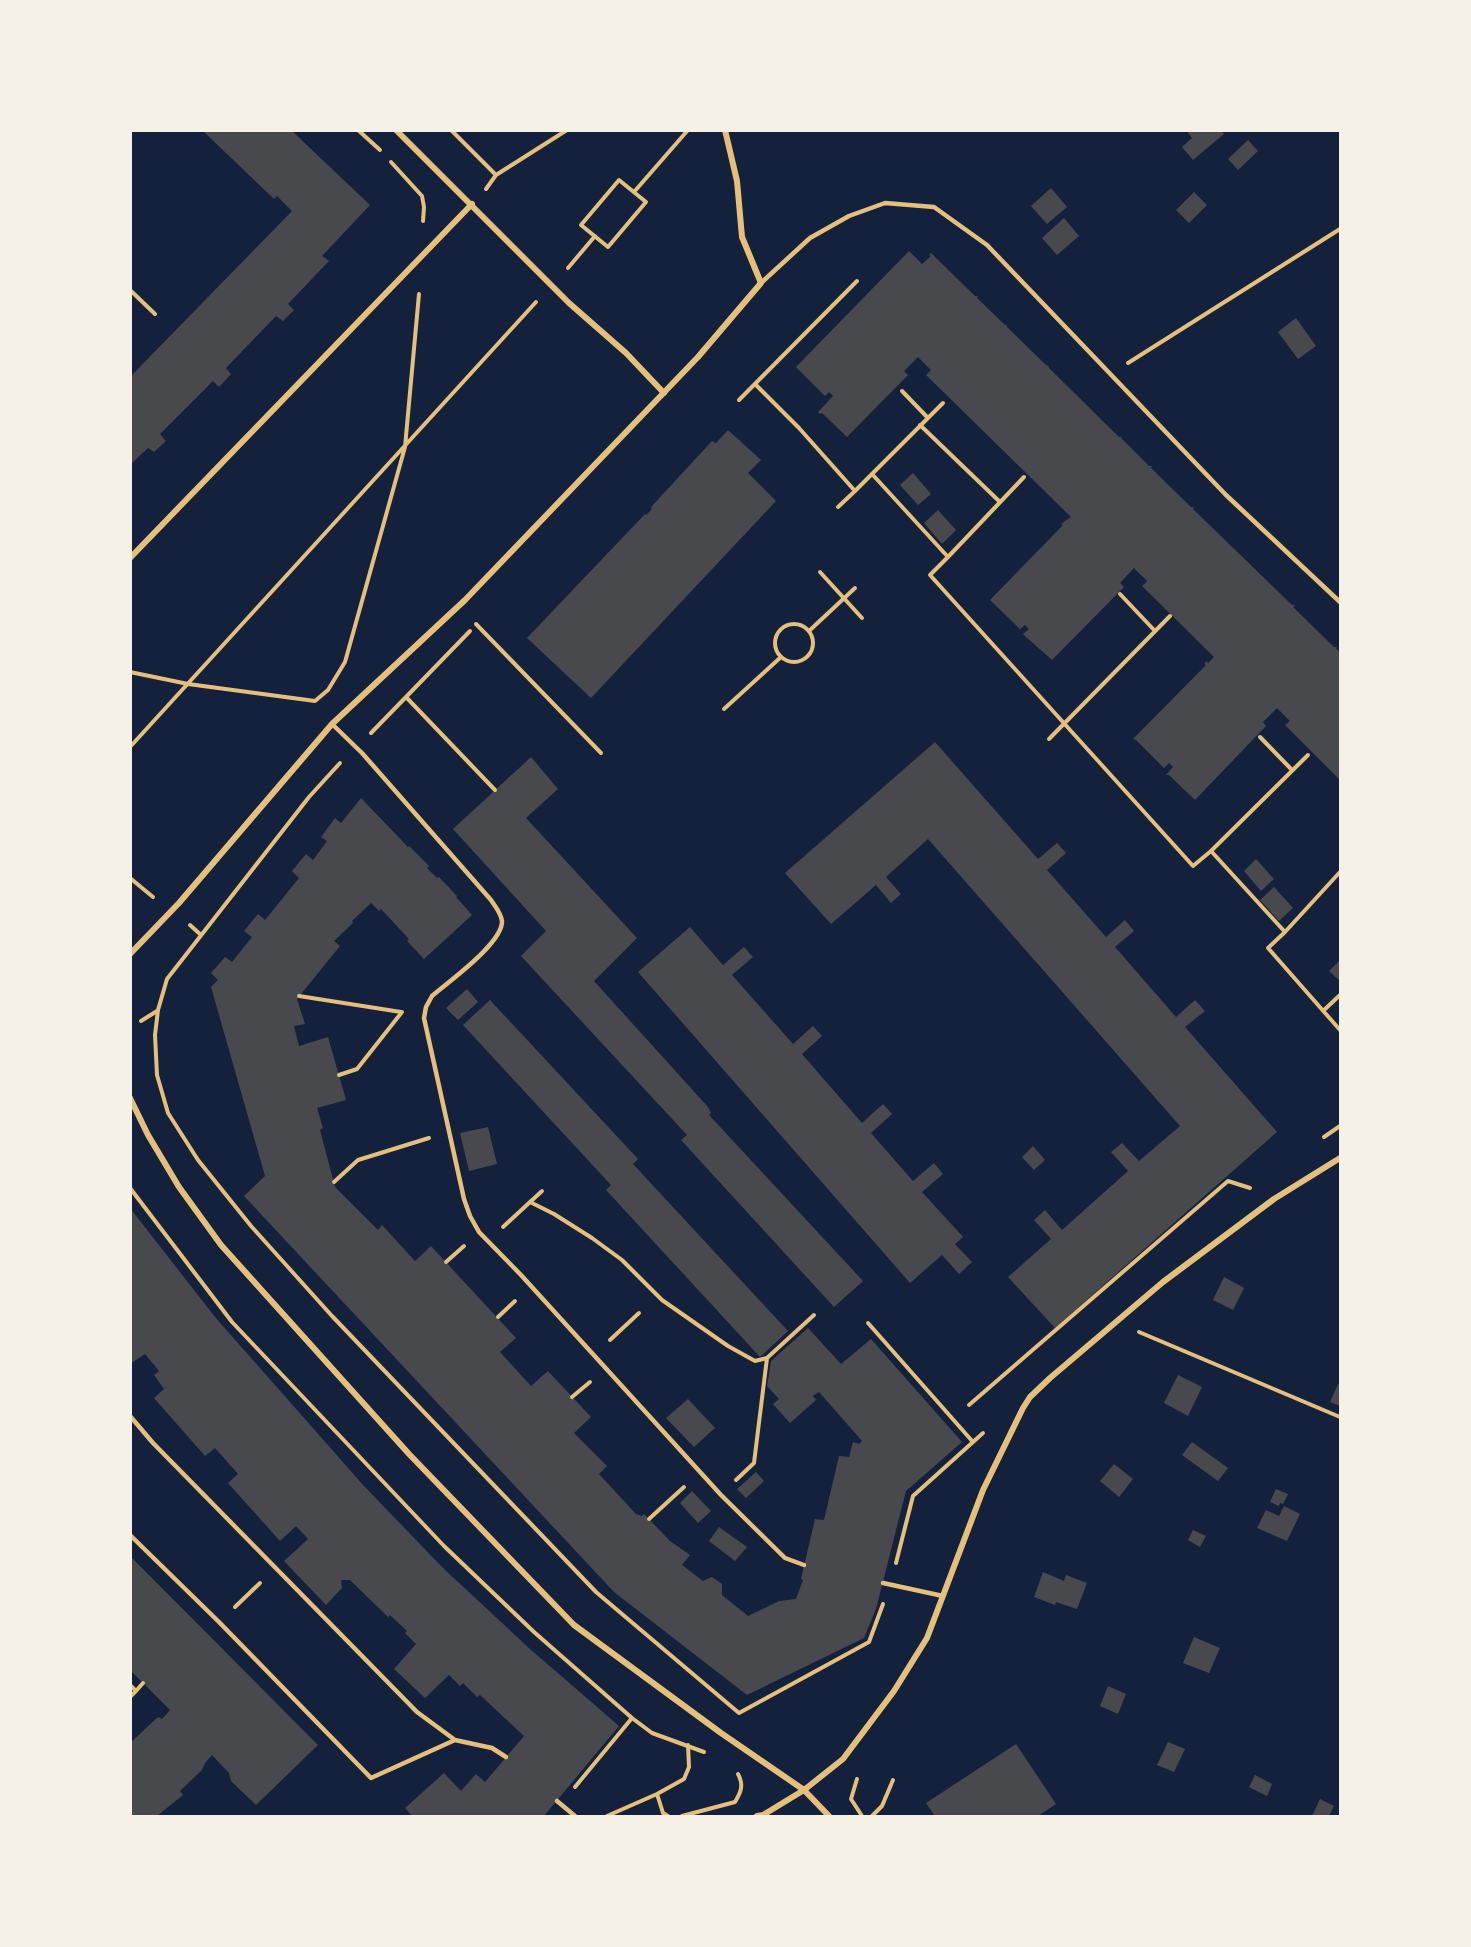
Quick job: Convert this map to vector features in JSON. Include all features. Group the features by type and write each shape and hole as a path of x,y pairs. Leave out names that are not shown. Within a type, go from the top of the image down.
{"street":[{"path":"396,130 569,303 626,353 664,393"},
{"path":"130,954 178,903 293,766 332,724 465,600 664,393 713,340 761,282 742,237 737,181 725,130"},
{"path":"130,558 472,204"},
{"path":"130,1098 148,1135 179,1187 221,1245 410,1454 574,1625 721,1733 804,1790 830,1816"},
{"path":"757,1816 764,1815 804,1790 843,1759 894,1691 927,1638 983,1490 1030,1397 1163,1282 1274,1199 1341,1158"}],"lane":[{"path":"761,282 810,238 849,216 885,203 934,207 987,245 1226,495 1341,602"},
{"path":"332,724 356,747 491,900 502,921 500,931 488,948 432,996 426,1007 424,1018 464,1199 470,1216 479,1232 721,1495 785,1558 804,1565"},
{"path":"130,1416 153,1443 417,1712 455,1740 492,1748 506,1757"},
{"path":"130,1535 219,1622 371,1778 455,1740"},
{"path":"882,1583 943,1596"},
{"path":"558,1803 575,1816"}],"path":[{"path":"358,130 386,156 422,196 423,221"},
{"path":"451,130 496,175"},
{"path":"472,204 496,175 567,130"},
{"path":"634,192 688,130"},
{"path":"619,180 646,202 608,247 595,236 581,225 619,180"},
{"path":"1150,350 1341,229"},
{"path":"565,271 595,236"},
{"path":"739,400 857,281"},
{"path":"130,290 155,314"},
{"path":"130,672 188,684 315,701 328,690 345,662 405,447 419,294"},
{"path":"130,747 542,296"},
{"path":"755,384 799,428 855,491"},
{"path":"902,391 928,418"},
{"path":"838,507 944,403"},
{"path":"920,425 1000,502"},
{"path":"872,474 948,557"},
{"path":"1024,477 930,575 1193,866 1308,755"},
{"path":"820,572 862,618"},
{"path":"809,631 855,588"},
{"path":"1120,594 1155,631"},
{"path":"1049,739 1170,616"},
{"path":"476,624 601,753"},
{"path":"797,624 809,631 814,644 812,652 803,660 792,662 781,657 775,642 782,628 797,624"},
{"path":"724,710 781,657"},
{"path":"495,790 406,697 309,797 167,979 158,1010 155,1035 157,1075 168,1113 198,1160 251,1226 332,1316 597,1592 720,1696"},
{"path":"1260,737 1292,770"},
{"path":"1210,851 1285,932"},
{"path":"1341,872 1268,948 1341,1030"},
{"path":"130,879 142,890"},
{"path":"189,923 201,935"},
{"path":"1323,1011 1341,995"},
{"path":"299,996 411,1012"},
{"path":"141,1021 158,1010"},
{"path":"339,1075 357,1069 401,1012"},
{"path":"334,1182 358,1160 435,1136"},
{"path":"969,1405 1228,1181 1274,1199"},
{"path":"130,1188 232,1322 444,1546 632,1718 652,1733 688,1745 713,1758"},
{"path":"488,1241 542,1191"},
{"path":"530,1202 554,1214 622,1260 662,1300 728,1346 755,1361 766,1358 814,1315"},
{"path":"446,1262 470,1241"},
{"path":"498,1317 520,1296"},
{"path":"594,1355 639,1312"},
{"path":"868,1323 973,1442"},
{"path":"1139,1331 1341,1416"},
{"path":"721,1495 754,1463 766,1358"},
{"path":"572,1397 594,1377"},
{"path":"649,1519 690,1481"},
{"path":"219,1622 275,1567"},
{"path":"130,1696 143,1683"},
{"path":"130,1685 136,1691"},
{"path":"558,1803 632,1718"},
{"path":"607,1816 657,1794 684,1779 689,1767 688,1745"},
{"path":"682,1816 735,1802 742,1791 742,1780 738,1773 730,1768"},
{"path":"872,1816 882,1806 893,1780"},
{"path":"657,1794 663,1813 668,1816"}],"building":[{"path":"202,130 291,130 370,205 322,256 329,261 288,304 294,310 283,321 276,316 226,368 231,374 219,387 213,381 160,434 166,441 154,452 148,448 130,465 130,377 292,211 277,196 274,199"},
{"path":"1186,130 1221,130 1224,134 1193,160 1182,147 1192,138"},
{"path":"1248,140 1258,151 1238,170 1228,159"},
{"path":"1051,188 1067,207 1047,224 1031,206"},
{"path":"1194,192 1207,205 1189,223 1176,210"},
{"path":"1064,218 1079,236 1057,255 1042,238"},
{"path":"909,251 922,264 931,256 929,255 931,253 975,296 978,296 977,298 1119,437 1122,437 1149,466 1152,466 1151,468 1191,507 1194,507 1193,509 1293,604 1295,606 1293,607 1334,647 1337,647 1340,653 1340,780 1285,725 1290,721 1277,708 1263,722 1266,726 1195,800 1169,775 1166,775 1173,767 1169,763 1164,768 1133,739 1206,665 1204,664 1214,657 1142,586 1147,581 1134,568 1120,583 1124,587 1052,660 1023,634 1029,629 1025,625 1020,629 990,600 1063,525 1061,524 1071,517 926,375 931,370 918,357 904,371 908,375 847,437 822,413 818,412 833,396 829,392 825,396 796,367"},
{"path":"1296,318 1316,346 1298,359 1278,332"},
{"path":"728,430 761,460 748,473 776,501 591,698 527,638 652,509 651,507 712,441 716,443"},
{"path":"913,473 931,494 918,505 900,485"},
{"path":"938,510 956,530 942,544 924,523"},
{"path":"935,742 1038,859 1057,843 1066,853 1047,870 1106,937 1125,920 1134,931 1115,947 1176,1017 1195,1000 1205,1011 1185,1027 1277,1132 1055,1328 1008,1277 1051,1239 1034,1220 1045,1210 1062,1230 1128,1171 1111,1152 1122,1143 1139,1161 1180,1126 928,839 886,877 901,894 891,903 876,885 831,924 785,873"},
{"path":"531,757 558,789 526,818 637,938 594,981 708,1107 711,1113 709,1115 863,1281 834,1307 681,1140 687,1135 521,956 546,931 453,829"},
{"path":"361,798 429,866 427,868 437,878 439,877 472,915 424,959 381,909 379,911 371,903 334,941 340,946 297,999 305,1024 294,1026 299,1046 328,1037 346,1100 317,1108 323,1128 320,1130 335,1187 378,1230 382,1225 415,1261 431,1246 516,1338 500,1352 531,1386 548,1371 591,1417 574,1433 607,1466 599,1474 636,1514 642,1516 644,1514 670,1541 690,1555 682,1565 703,1581 712,1577 722,1584 722,1595 748,1616 779,1601 796,1599 803,1580 801,1579 815,1519 824,1520 839,1456 849,1457 853,1442 859,1444 862,1441 819,1392 813,1396 816,1400 790,1423 773,1404 779,1399 767,1386 771,1361 808,1328 841,1364 871,1339 962,1442 906,1491 876,1609 864,1638 747,1695 614,1592 244,1196 265,1176 211,987 218,980 211,973 225,957 232,962 252,937 244,931 258,914 265,920 299,878 292,871 306,854 313,860 327,841 321,837 335,818 341,823"},
{"path":"1256,859 1274,879 1261,891 1244,871"},
{"path":"1274,887 1293,908 1279,921 1260,900"},
{"path":"690,927 723,965 744,947 753,957 732,975 793,1044 813,1026 822,1036 802,1054 862,1123 883,1104 892,1114 871,1133 913,1181 934,1163 943,1174 922,1192 963,1237 955,1244 972,1262 959,1274 942,1255 910,1283 638,972"},
{"path":"1340,960 1340,981 1329,971"},
{"path":"467,989 478,1002 458,1020 446,1008"},
{"path":"490,1000 638,1159 633,1164 788,1331 760,1357 606,1190 611,1185 463,1025"},
{"path":"488,1127 497,1164 469,1171 460,1133"},
{"path":"1033,1146 1045,1160 1034,1170 1022,1157"},
{"path":"130,1208 215,1317 364,1486 443,1568 530,1649 619,1726 544,1816 412,1816 405,1808 444,1773 461,1791 476,1774 485,1782 524,1736 480,1695 477,1697 463,1683 460,1686 449,1675 425,1698 394,1669 416,1644 405,1633 407,1631 390,1615 388,1617 350,1580 341,1580 342,1588 326,1605 284,1561 308,1539 296,1526 280,1541 228,1483 238,1474 215,1448 205,1456 154,1398 164,1389 154,1375 159,1371 145,1354 130,1364"},
{"path":"1224,1277 1244,1288 1233,1310 1213,1300"},
{"path":"1178,1375 1202,1387 1188,1416 1164,1403"},
{"path":"1338,1384 1340,1385 1340,1406 1330,1402"},
{"path":"688,1399 715,1428 694,1447 666,1418"},
{"path":"1192,1442 1228,1468 1218,1481 1182,1455"},
{"path":"1114,1464 1133,1479 1119,1497 1100,1481"},
{"path":"756,1472 764,1481 746,1498 737,1489"},
{"path":"1276,1489 1288,1494 1283,1504 1280,1503 1279,1506 1270,1502"},
{"path":"692,1491 711,1511 698,1523 680,1503"},
{"path":"1284,1506 1300,1514 1287,1541 1257,1528 1266,1510 1279,1516"},
{"path":"719,1527 747,1547 735,1561 709,1541"},
{"path":"1193,1530 1206,1536 1200,1547 1188,1540"},
{"path":"130,1556 318,1745 256,1805 231,1781 229,1773 212,1755 202,1770 180,1791 183,1795 157,1816 130,1816 130,1743 158,1717 162,1719 170,1710 130,1670"},
{"path":"1043,1572 1064,1581 1066,1575 1087,1583 1077,1609 1056,1602 1055,1605 1034,1597"},
{"path":"1194,1637 1220,1648 1209,1673 1183,1663"},
{"path":"1108,1686 1126,1694 1118,1714 1100,1706"},
{"path":"1168,1742 1185,1749 1174,1772 1157,1765"},
{"path":"1016,1744 1056,1804 1038,1816 935,1816 926,1803"},
{"path":"1255,1775 1272,1784 1267,1796 1249,1787"},
{"path":"1320,1799 1334,1806 1329,1816 1312,1816"}]}
